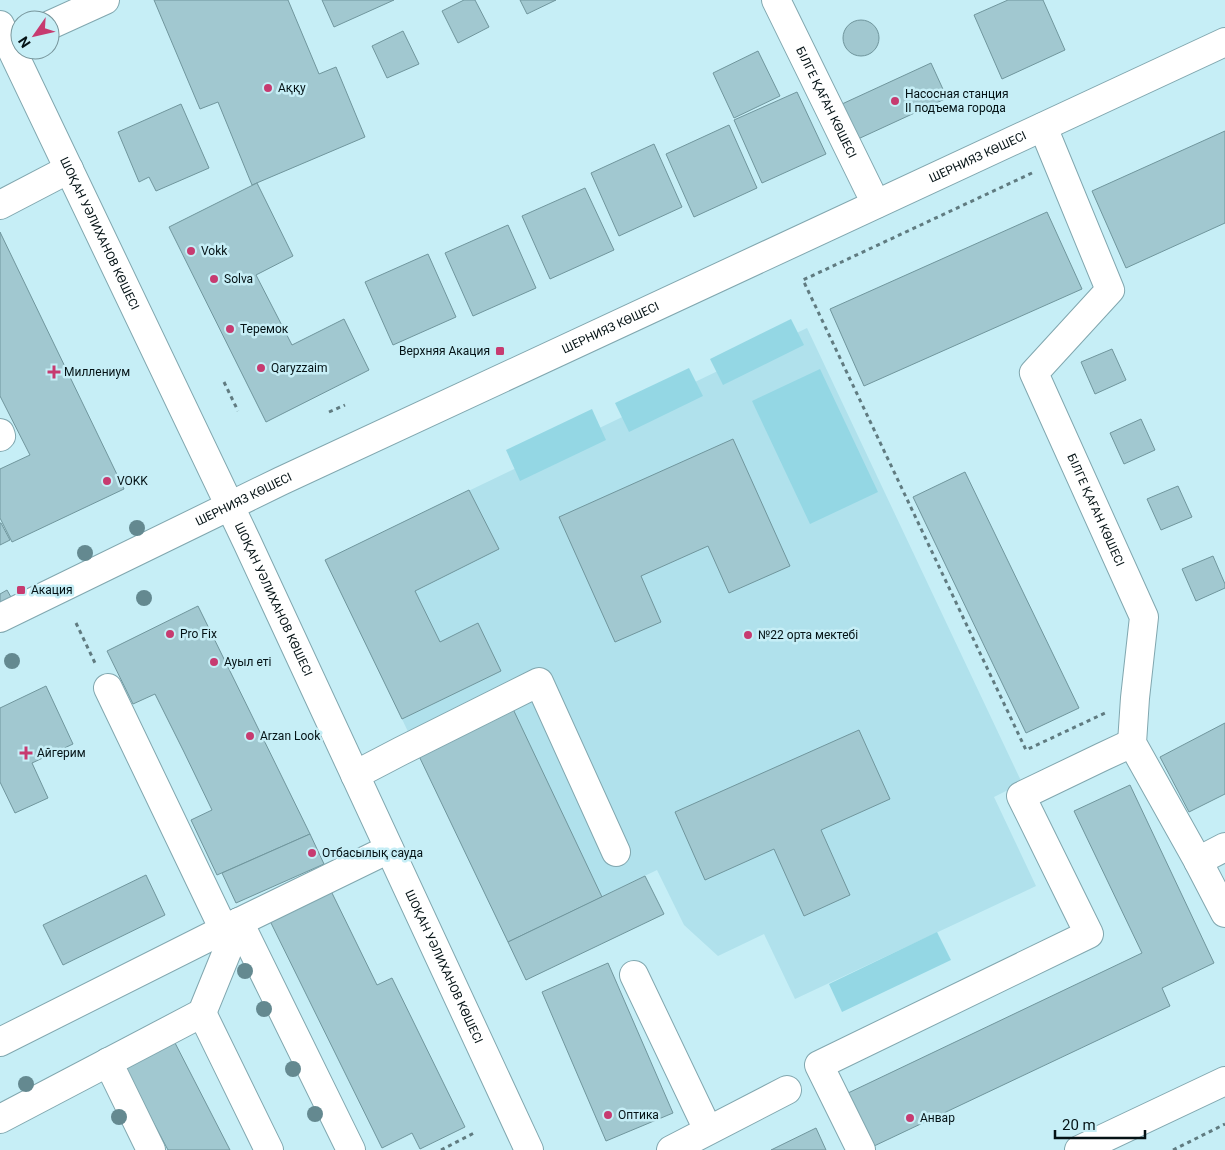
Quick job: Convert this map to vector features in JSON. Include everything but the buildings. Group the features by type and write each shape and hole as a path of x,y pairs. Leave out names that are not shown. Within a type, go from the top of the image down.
{"street":[{"path":"60,20 105,0"},
{"name":"БІЛГЕ ҚАҒАН КӨШЕСІ","path":"776,0 876,204"},
{"name":"ШЕРНИЯЗ КӨШЕСІ","path":"0,618 230,505 1225,42"},
{"name":"ШОҚАН УӘЛИХАНОВ КӨШЕСІ","path":"21,60 69,169 230,505 529,1150"},
{"name":"БІЛГЕ ҚАҒАН КӨШЕСІ","path":"1043,127 1110,290 1034,373 1144,617 1132,743"},
{"path":"0,205 69,169"},
{"path":"355,774 539,682 616,852"},
{"path":"108,688 351,1150"},
{"path":"861,1150 819,1064 1088,934 1021,796 1132,743 1225,913"},
{"path":"1198,861 1225,847"},
{"path":"0,1042 389,849"},
{"path":"0,1119 202,1013 232,926"},
{"path":"634,976 708,1130"},
{"path":"202,1013 268,1150"},
{"path":"108,1062 151,1150"},
{"path":"1079,1150 1225,1080"},
{"path":"671,1150 786,1090"}],"path":[{"path":"1058,161 803,280 1026,750 1135,698"},
{"path":"224,382 238,411"},
{"path":"329,412 345,404"},
{"path":"76,623 108,688"},
{"path":"1173,1150 1225,1124"},
{"path":"441,1150 476,1132"}],"shaded area":[{"path":"791,319 804,345 723,385 710,359"},
{"name":"№22 орта мектебі","path":"807,328 1022,783 994,797 1036,886 795,999 764,934 718,956 684,925 657,870 508,942 325,560"},
{"path":"689,368 703,396 629,432 615,403"},
{"path":"820,369 878,492 810,524 752,401"},
{"path":"592,409 606,440 520,481 506,450"},
{"path":"937,932 951,960 842,1012 829,984"}],"place":[{"name":"Аққу","path":"268,88"},
{"name":"Насосная станция II подъема города","path":"895,101"},
{"name":"Vokk","path":"191,251"},
{"name":"Solva","path":"214,279"},
{"name":"Теремок","path":"230,329"},
{"name":"Верхняя Акация","path":"500,351"},
{"name":"Qaryzzaim","path":"261,368"},
{"name":"Миллениум","path":"54,372"},
{"name":"VOKK","path":"107,481"},
{"name":"Акация","path":"21,590"},
{"name":"Pro Fix","path":"170,634"},
{"name":"№22 орта мектебі","path":"748,635"},
{"name":"Ауыл еті","path":"214,662"},
{"name":"Arzan Look","path":"250,736"},
{"name":"Айгерим","path":"26,753"},
{"name":"Отбасылық сауда","path":"312,853"},
{"name":"Оптика","path":"608,1115"},
{"name":"Анвар","path":"910,1118"}]}
